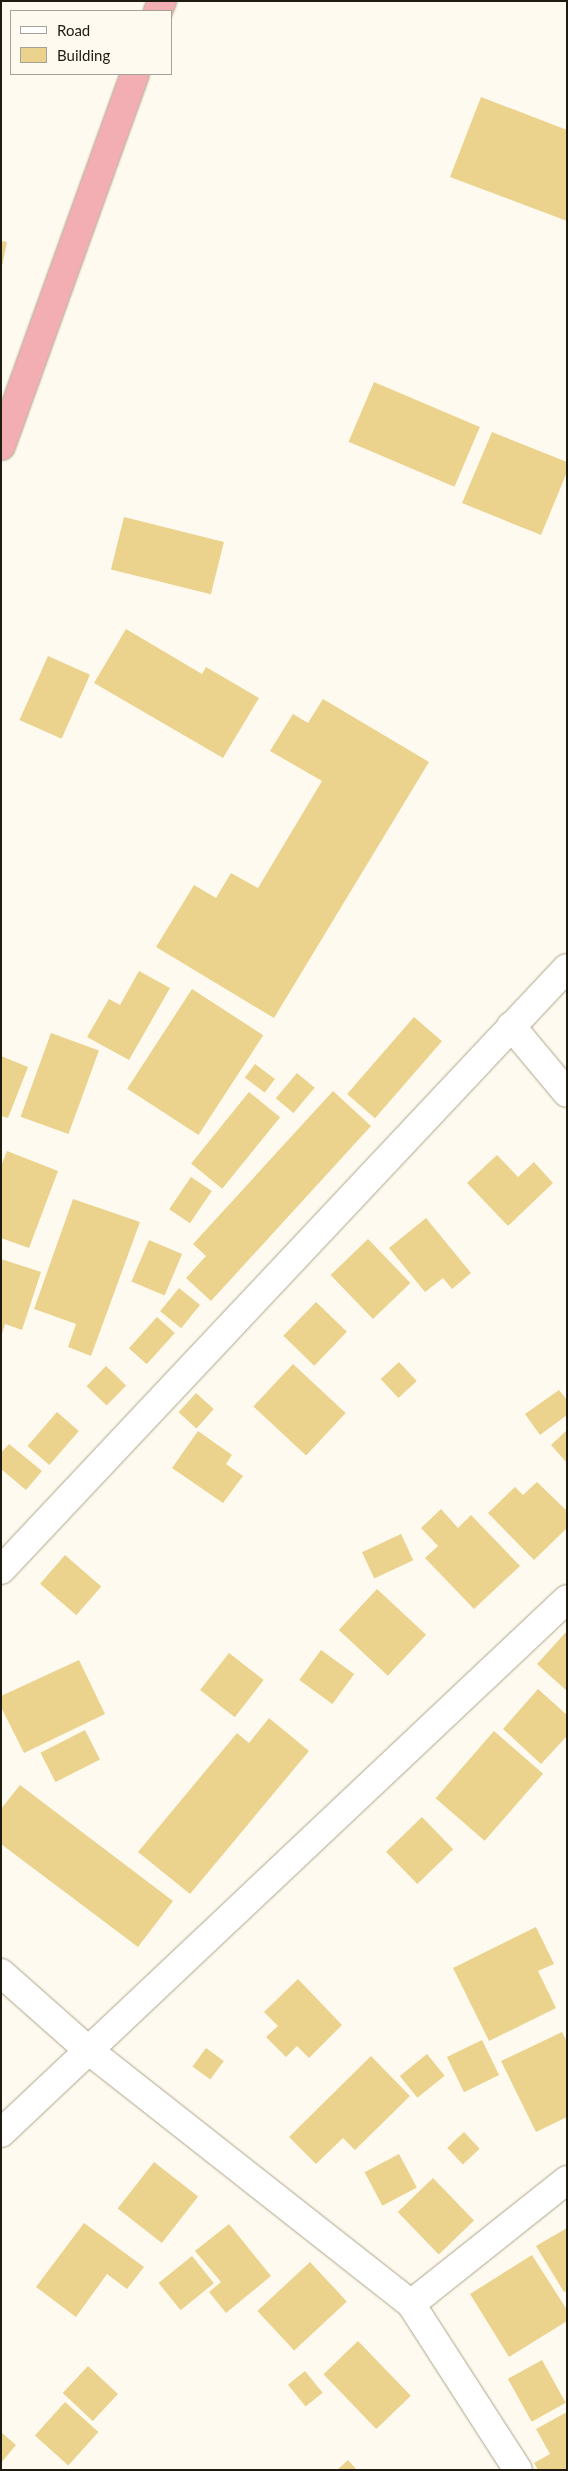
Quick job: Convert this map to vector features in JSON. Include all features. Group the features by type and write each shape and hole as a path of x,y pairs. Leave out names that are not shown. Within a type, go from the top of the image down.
{"highway":[{"path":"1,446 136,75"}],"street":[{"path":"1,1570 567,968"},
{"path":"511,1026 567,1093"},
{"path":"1,2133 567,1599"},
{"path":"1,1973 88,2049 411,2304 518,2470"},
{"path":"411,2304 567,2180"}],"building":[{"path":"481,97 567,130 567,221 450,177"},
{"path":"1,241 7,242 2,266 1,266"},
{"path":"374,382 480,427 454,487 349,442"},
{"path":"492,432 567,462 567,472 541,535 462,503"},
{"path":"124,517 224,542 211,594 111,569"},
{"path":"126,629 202,674 206,667 259,698 223,758 94,683"},
{"path":"48,656 90,675 62,739 20,720"},
{"path":"323,699 429,762 274,1018 156,947 194,885 216,898 231,873 258,888 322,781 270,751 293,714 308,723"},
{"path":"139,971 170,988 129,1060 87,1037 109,999 120,1005"},
{"path":"192,989 263,1035 198,1135 127,1089"},
{"path":"414,1017 442,1041 375,1118 347,1094"},
{"path":"51,1033 99,1050 68,1134 21,1117"},
{"path":"1,1056 28,1067 8,1118 1,1116"},
{"path":"255,1064 275,1079 265,1093 245,1078"},
{"path":"297,1073 315,1088 293,1113 276,1098"},
{"path":"333,1091 371,1126 211,1301 186,1278 206,1256 193,1244"},
{"path":"249,1092 280,1117 222,1189 191,1163"},
{"path":"7,1151 58,1171 29,1248 1,1238 1,1166"},
{"path":"497,1155 518,1177 534,1162 553,1183 508,1226 467,1183"},
{"path":"191,1177 212,1191 190,1223 169,1209"},
{"path":"73,1199 140,1222 91,1356 68,1347 76,1324 34,1309"},
{"path":"426,1218 471,1273 452,1289 443,1278 425,1292 389,1248"},
{"path":"368,1239 410,1283 373,1319 331,1275"},
{"path":"149,1240 182,1254 165,1295 131,1281"},
{"path":"1,1259 41,1272 22,1330 5,1324 2,1334"},
{"path":"179,1288 200,1305 181,1328 160,1311"},
{"path":"316,1302 347,1332 314,1366 283,1336"},
{"path":"157,1317 175,1333 147,1364 129,1348"},
{"path":"399,1362 417,1381 398,1398 381,1379"},
{"path":"293,1364 346,1413 306,1456 253,1406"},
{"path":"106,1366 126,1385 107,1406 87,1386"},
{"path":"559,1390 567,1400 567,1415 540,1435 525,1414"},
{"path":"196,1393 214,1409 196,1428 179,1412"},
{"path":"57,1412 79,1431 49,1465 27,1446"},
{"path":"567,1430 567,1463 551,1445"},
{"path":"198,1431 232,1455 226,1464 243,1476 223,1503 172,1468"},
{"path":"9,1444 42,1471 26,1490 1,1469 1,1453"},
{"path":"537,1482 567,1511 567,1528 534,1560 488,1513 515,1487 523,1495"},
{"path":"441,1509 458,1528 471,1515 520,1566 474,1609 425,1558 438,1546 421,1528"},
{"path":"401,1534 413,1560 374,1578 362,1552"},
{"path":"65,1555 101,1586 76,1615 40,1584"},
{"path":"377,1589 426,1635 388,1676 339,1630"},
{"path":"567,1631 567,1691 537,1664"},
{"path":"321,1650 354,1674 332,1704 299,1680"},
{"path":"229,1653 264,1680 235,1717 200,1690"},
{"path":"79,1660 105,1714 24,1753 1,1707 1,1696"},
{"path":"538,1689 567,1715 567,1736 541,1764 503,1729"},
{"path":"269,1718 309,1751 190,1894 138,1852 237,1733 249,1743"},
{"path":"85,1730 100,1759 55,1782 40,1753"},
{"path":"494,1731 543,1774 485,1841 436,1798"},
{"path":"20,1785 173,1901 138,1947 1,1844 1,1809"},
{"path":"422,1817 453,1849 417,1884 386,1852"},
{"path":"536,1927 554,1964 538,1971 556,2008 489,2041 453,1968"},
{"path":"298,1979 342,2025 309,2058 297,2046 286,2057 266,2037 278,2026 264,2012"},
{"path":"562,2032 567,2042 567,2117 536,2132 501,2061"},
{"path":"482,2040 499,2075 464,2092 447,2057"},
{"path":"206,2048 224,2061 210,2080 192,2067"},
{"path":"427,2054 445,2076 417,2098 400,2076"},
{"path":"371,2056 410,2096 355,2150 343,2138 316,2164 289,2137"},
{"path":"464,2132 480,2149 463,2165 447,2148"},
{"path":"399,2154 417,2188 382,2206 365,2172"},
{"path":"154,2162 198,2196 162,2243 118,2208"},
{"path":"433,2178 474,2220 439,2254 398,2212"},
{"path":"84,2223 144,2267 127,2289 107,2274 76,2317 36,2287"},
{"path":"229,2224 271,2276 226,2313 209,2292 221,2282 195,2251"},
{"path":"567,2228 567,2291 564,2292 536,2246"},
{"path":"532,2255 567,2310 567,2321 509,2357 470,2294"},
{"path":"192,2256 214,2283 181,2310 159,2283"},
{"path":"310,2262 347,2301 294,2351 257,2311"},
{"path":"358,2341 411,2396 376,2429 323,2374"},
{"path":"542,2360 566,2403 532,2422 508,2379"},
{"path":"88,2366 118,2394 93,2421 63,2393"},
{"path":"305,2371 323,2393 306,2407 288,2385"},
{"path":"65,2402 98,2432 68,2466 35,2435"},
{"path":"567,2412 567,2470 538,2470 534,2463 550,2454 536,2429"},
{"path":"1,2432 16,2445 1,2463"},
{"path":"348,2460 357,2470 337,2470"}]}
